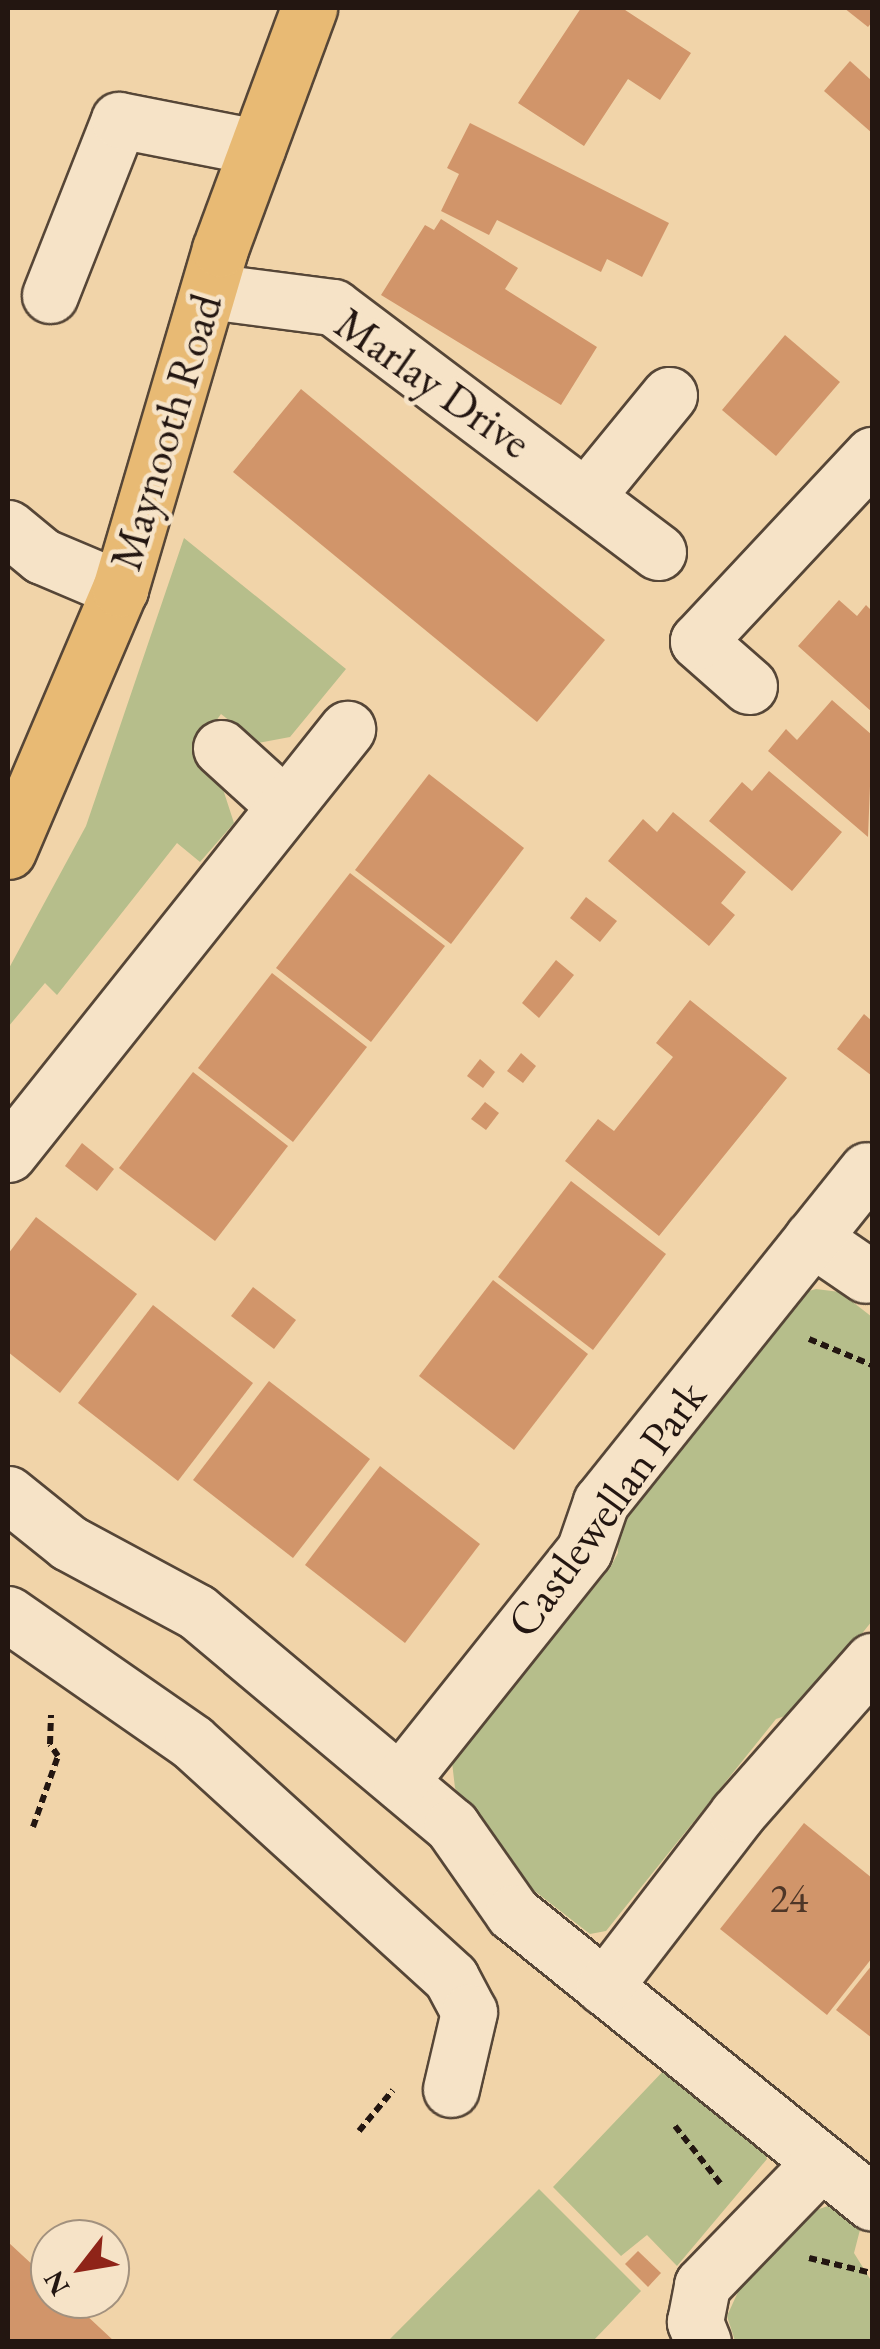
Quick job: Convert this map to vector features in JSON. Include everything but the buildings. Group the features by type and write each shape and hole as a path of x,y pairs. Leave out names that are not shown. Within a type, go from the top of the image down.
{"main road":[{"name":"Maynooth Road","path":"8,850 120,588 208,290 309,8"}],"street":[{"path":"50,294 119,120 257,147"},
{"name":"Marlay Drive","path":"208,290 333,308 588,494 658,552"},
{"path":"588,494 669,395"},
{"path":"749,686 698,641 872,455"},
{"path":"8,528 42,556 120,588"},
{"path":"8,1154 347,729"},
{"path":"221,748 286,806"},
{"name":"Castlewellan Park","path":"401,1780 584,1552 601,1502 866,1170"},
{"path":"812,1238 866,1276"},
{"path":"8,1494 69,1543 197,1612 452,1826 512,1913 872,2202"},
{"path":"8,1614 192,1742 451,1978 469,2012 429,2081"},
{"path":"604,1986 737,1814 872,1661"},
{"path":"702,2342 696,2322 702,2286 821,2162"}],"path":[{"path":"33,1827 58,1756 49,1725 54,1704 68,1715"},
{"path":"358,2131 429,2081"}],"green space":[{"path":"184,538 346,669 290,737 258,743 221,714 193,753 219,777 234,823 200,862 177,843 57,995 45,983 8,1027 8,970 86,826"},
{"path":"816,1289 840,1292 872,1317 872,1621 800,1711 776,1719 606,1931 590,1934 519,1879 455,1788 452,1762 610,1568 618,1553 617,1526 802,1293"},
{"path":"667,2067 757,2135 767,2159 677,2266 647,2235 621,2256 553,2187"},
{"path":"539,2189 641,2291 593,2341 388,2341"},
{"path":"828,2206 861,2226 854,2253 872,2282 872,2341 735,2341 727,2316 743,2281 813,2211"}]}
